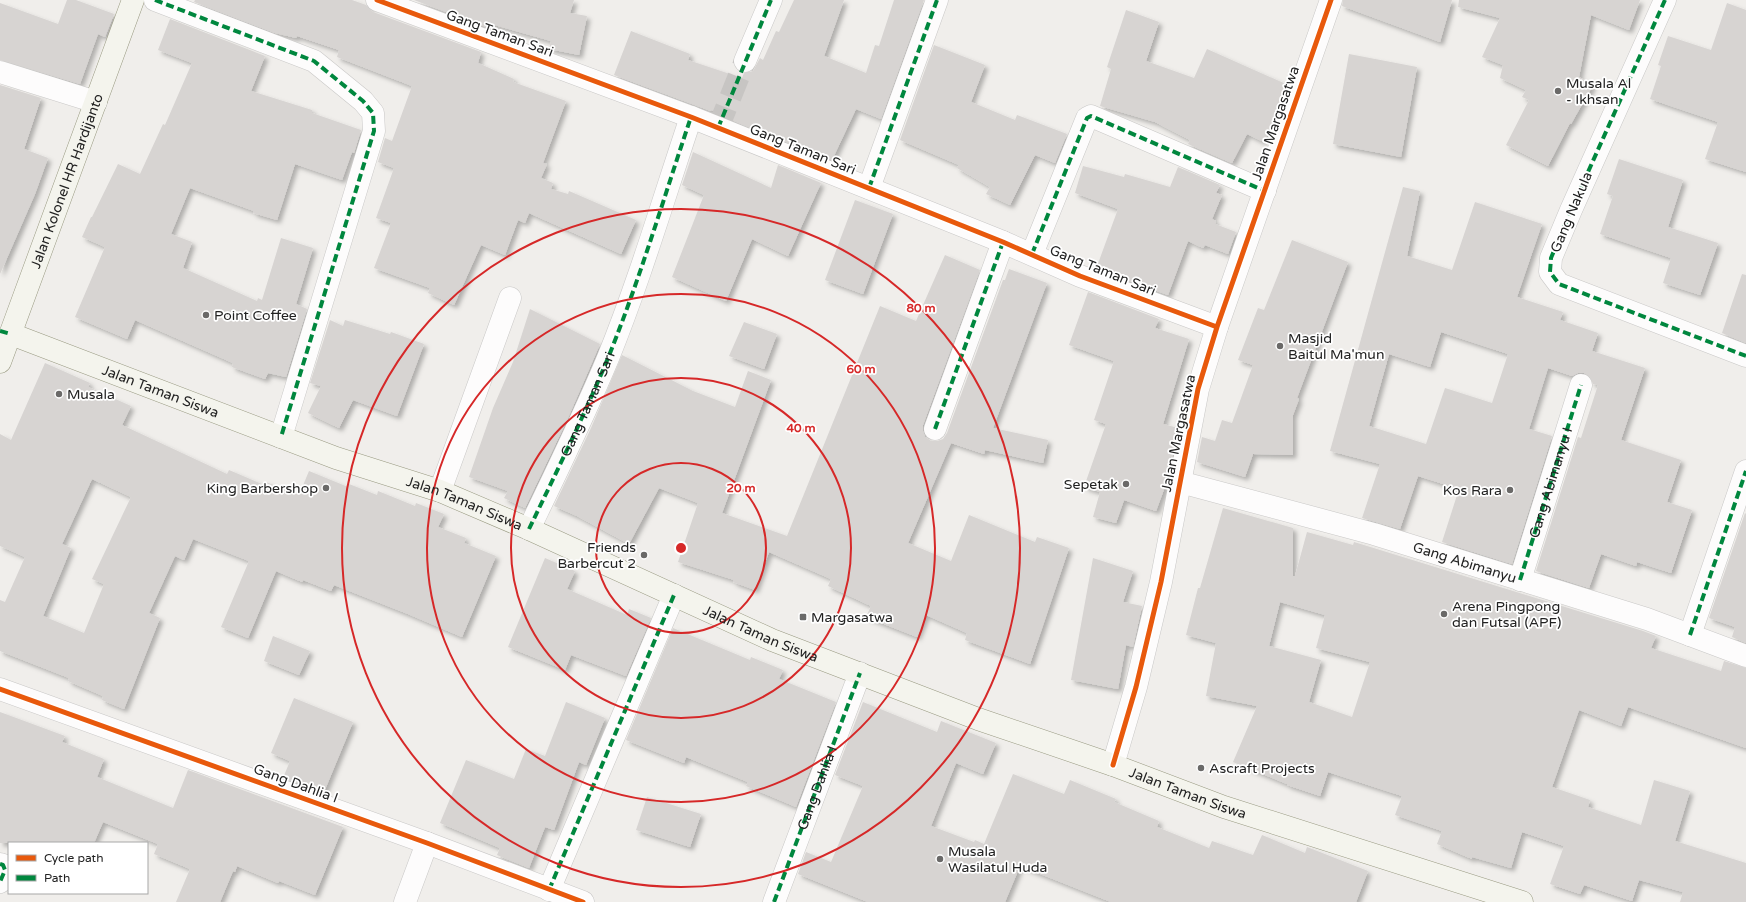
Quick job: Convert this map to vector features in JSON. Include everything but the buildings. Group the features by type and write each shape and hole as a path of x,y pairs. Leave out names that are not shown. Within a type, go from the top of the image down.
{"main road":[{"name":"Jalan Kolonel HR Hardijanto","path":"0,362 6,333 134,0"},
{"name":"Jalan Taman Siswa","path":"6,333 336,458 440,492 529,529 772,640 978,719 1113,765 1224,807 1522,902"}],"street":[{"path":"155,0 314,62 363,101 373,113 374,131 281,437"},
{"name":"Gang Taman Sari","path":"377,0 691,117 1003,242 1080,276 1217,327"},
{"path":"745,61 771,0"},
{"path":"869,188 937,0"},
{"name":"Jalan Margasatwa","path":"1113,765 1136,687 1161,582 1198,389 1217,327 1331,0"},
{"name":"Gang Nakula","path":"1665,0 1571,210 1551,258 1550,272 1559,284 1746,356"},
{"path":"0,72 96,102"},
{"path":"1032,254 1087,118 1091,116 1265,191"},
{"name":"Gang Taman Sari","path":"529,529 569,446 608,358 626,310 691,117"},
{"path":"935,429 1003,242"},
{"path":"440,492 510,298"},
{"name":"Gang Abimanyu I","path":"1520,580 1581,386"},
{"path":"1690,635 1746,470"},
{"name":"Gang Abimanyu","path":"1180,482 1374,534 1647,620 1746,656"},
{"path":"549,890 674,595"},
{"name":"Gang Dahlia I","path":"774,902 860,673"},
{"name":"Gang Dahlia I","path":"0,689 427,843 583,902"},
{"path":"405,902 427,843"},
{"path":"0,864 3,865 5,870 0,882"}],"tunnel":[{"path":"718,128 745,61"}],"marked path":[{"path":"155,0 314,61 363,101 373,113 374,131 281,437"},
{"path":"718,128 771,0"},
{"path":"869,188 937,0"},
{"path":"1665,0 1571,210 1551,258 1550,272 1559,284 1746,356"},
{"path":"1032,254 1087,118 1091,116 1265,191"},
{"path":"529,529 580,423 620,328 691,117"},
{"path":"935,429 1003,242"},
{"path":"0,331 11,334"},
{"path":"1520,580 1581,385"},
{"path":"1690,635 1746,471"},
{"path":"549,890 674,595"},
{"path":"774,902 860,673"},
{"path":"0,864 3,865 5,870 0,882"}],"cycle path":[{"path":"377,0 691,117 1003,242 1080,276 1217,327"},
{"path":"1113,765 1136,687 1161,582 1198,389 1217,327 1331,0"},
{"path":"0,689 427,843 583,902"}],"place":[{"name":"Musala Al - Ikhsan","path":"1558,91"},
{"name":"Point Coffee","path":"206,315"},
{"name":"Masjid Baitul Ma'mun","path":"1280,346"},
{"name":"Musala","path":"59,394"},
{"name":"Sepetak","path":"1126,484"},
{"name":"King Barbershop","path":"326,488"},
{"name":"Kos Rara","path":"1510,490"},
{"name":"Friends Barbercut 2","path":"644,555"},
{"name":"Arena Pingpong dan Futsal (APF)","path":"1444,614"},
{"name":"Margasatwa","path":"803,617"},
{"name":"Ascraft Projects","path":"1201,768"},
{"name":"Musala Wasilatul Huda","path":"940,859"}]}
